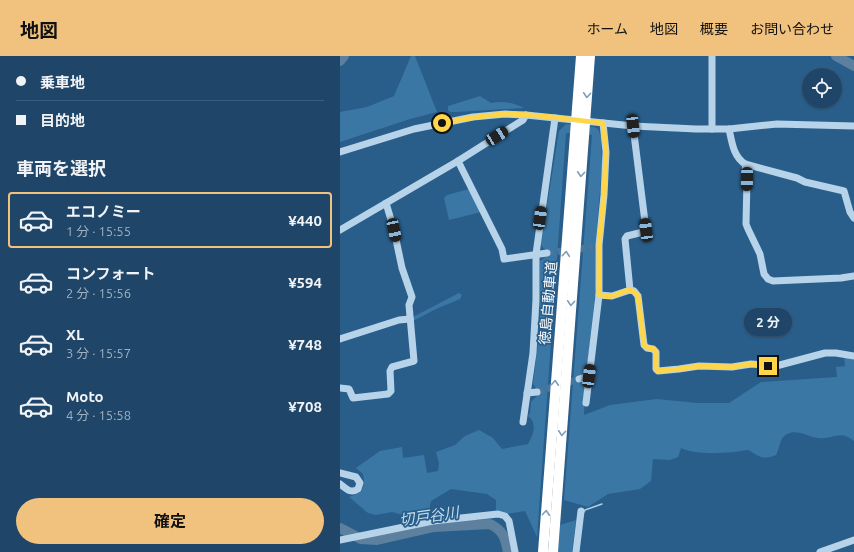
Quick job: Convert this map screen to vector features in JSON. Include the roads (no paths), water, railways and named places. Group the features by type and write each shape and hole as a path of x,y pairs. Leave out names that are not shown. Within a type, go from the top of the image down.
{"highway":[{"name":"徳島自動車道","path":"553,552 580,134 581,56"},
{"name":"徳島自動車道","path":"543,552 580,134 590,56"}],"street":[{"path":"712,56 712,129"},
{"path":"340,152 414,129 442,123 505,114 633,126 712,129 729,129 778,124 854,126"},
{"path":"340,230 458,161 523,120 526,115"},
{"path":"523,422 533,353 536,300 536,254 555,118"},
{"path":"586,403 599,295 596,246 604,195 606,160 603,123"},
{"path":"630,290 625,239 627,236 646,230 633,126"},
{"path":"729,129 735,152 739,160 745,164 797,178 805,182 844,191 850,212 854,218"},
{"path":"458,161 502,250 504,259 547,253"},
{"path":"745,164 747,179 746,224 760,254 764,274 768,279 841,278 854,276"},
{"path":"340,388 349,389 353,398 388,394 391,391 390,371 392,367 414,361 409,305 412,297 402,268 394,230 386,203"},
{"path":"599,295 612,296 630,290 634,291 638,296 644,345 648,348 654,349 656,352 656,368 658,371 699,366 732,367 750,364 776,366 825,353 854,356"},
{"path":"340,339 399,320 410,319"},
{"path":"578,379 589,376"},
{"path":"527,393 537,392"},
{"path":"340,473 356,477 360,483 358,489 353,492 340,484"},
{"path":"576,552 581,511"},
{"path":"340,540 433,521 498,514 505,516 508,521 515,552"},
{"path":"820,552 854,540"}],"waterway":[{"path":"340,61 344,56"},
{"path":"836,56 854,66"},
{"path":"584,512 585,510 602,504"},
{"name":"切戸谷川","path":"340,528 361,539 377,540 434,527 490,524 498,529 503,535 508,552"}],"tunnel":[{"path":"547,253 593,247"},
{"path":"537,392 579,379"}]}
